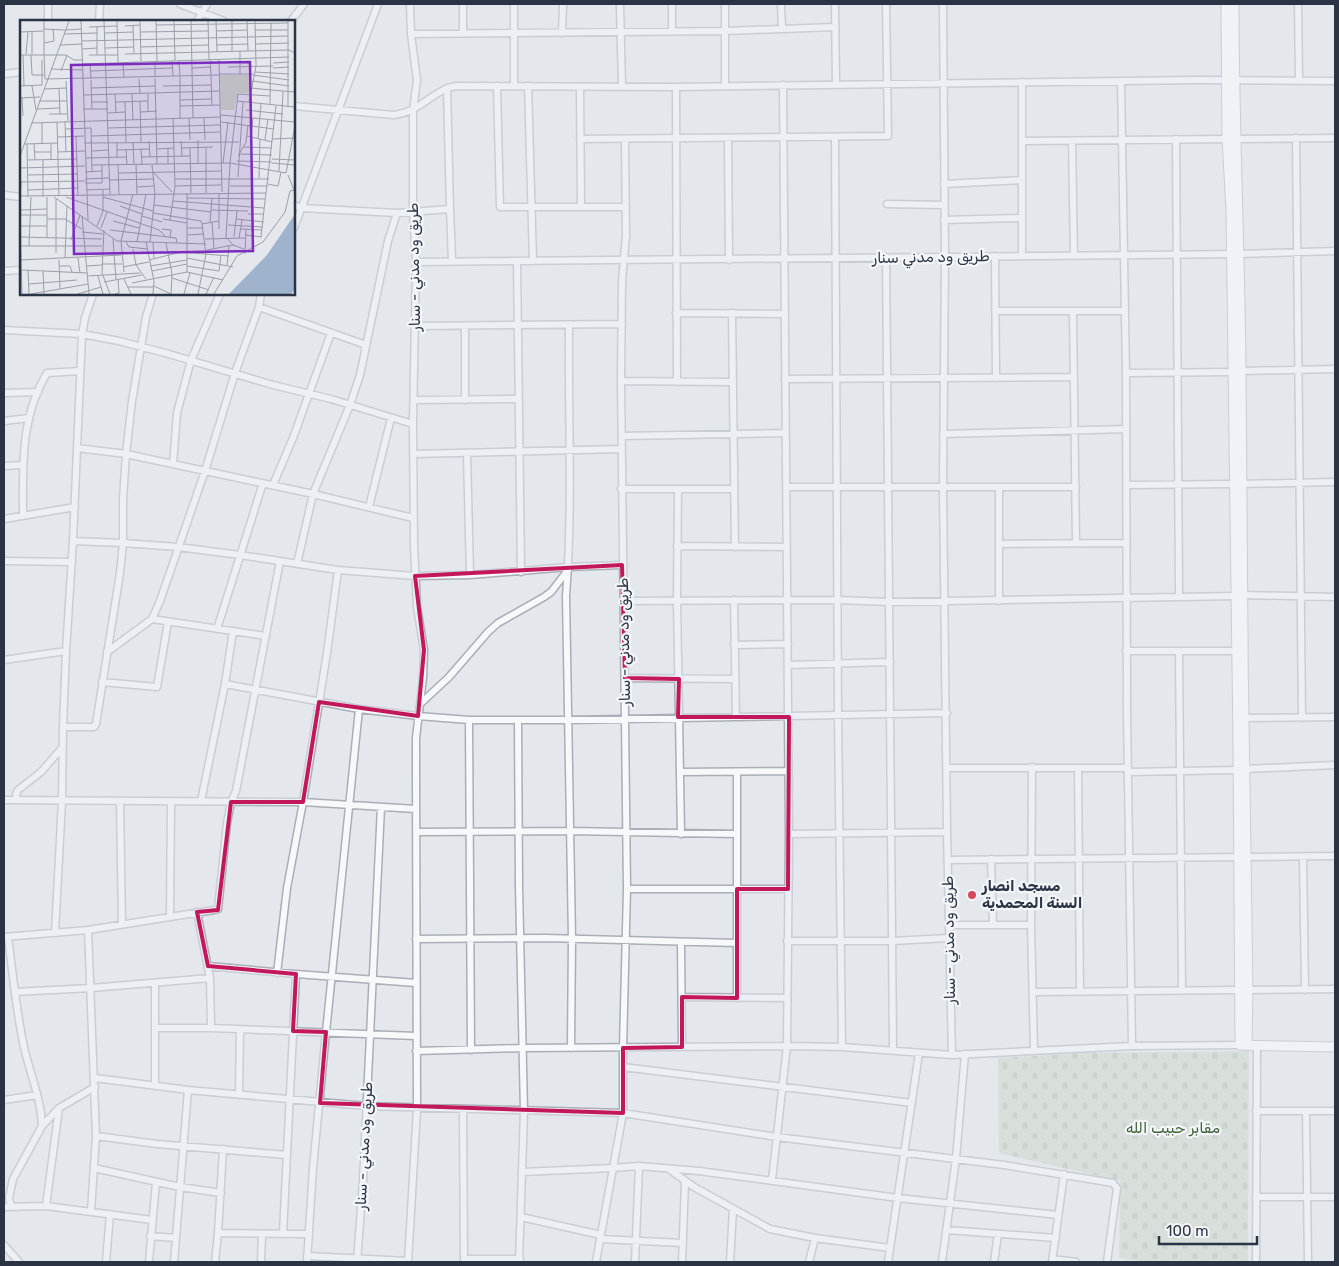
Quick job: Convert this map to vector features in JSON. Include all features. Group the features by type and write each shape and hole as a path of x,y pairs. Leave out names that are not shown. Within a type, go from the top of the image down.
{"street":[{"path":"48,4 48,20"},
{"path":"99,20 100,4"},
{"path":"180,4 222,20"},
{"path":"198,20 207,4"},
{"path":"292,20 304,4"},
{"path":"295,225 336,110 378,4"},
{"name":"طريق ود مدني - سنار","path":"359,709 326,1032 307,1259 408,1261 417,1109 416,809 418,716 424,650 417,607 413,518 416,262 413,212 413,110 417,80 411,34 410,4"},
{"path":"463,4 463,33"},
{"path":"514,4 514,86"},
{"path":"562,33 563,4"},
{"path":"620,4 622,87"},
{"path":"672,4 672,31"},
{"path":"725,4 725,85"},
{"path":"781,4 782,29"},
{"path":"834,4 836,84"},
{"path":"580,139 888,136 886,4"},
{"path":"943,4 945,257 943,486 948,860"},
{"path":"1226,4 1231,81"},
{"path":"1234,4 1231,139 1235,254 1239,596 1244,718 1242,769 1244,990 1256,1111 1256,1262"},
{"path":"1298,4 1299,81"},
{"path":"411,34 725,31 835,27"},
{"path":"4,74 20,72"},
{"path":"295,106 394,115 404,114 448,88 457,86 622,87 1121,81 1335,81"},
{"path":"1121,81 1126,373 1126,652 1132,1046"},
{"path":"1022,82 1022,256"},
{"path":"772,1180 787,1046 789,834 783,85"},
{"path":"497,86 500,207 626,207"},
{"path":"528,86 532,261"},
{"path":"676,86 677,382"},
{"path":"580,87 581,208"},
{"path":"448,88 452,261"},
{"path":"835,137 837,600 842,1047"},
{"path":"728,138 729,260"},
{"path":"1296,138 1302,718"},
{"path":"1022,140 1335,138"},
{"name":"طريق ود مدني - سنار","path":"596,1262 623,1113 627,889 621,449 622,324 626,236 625,139"},
{"path":"1176,139 1179,597"},
{"path":"1072,141 1074,255"},
{"path":"944,184 1021,180"},
{"path":"4,195 20,197"},
{"path":"887,204 944,204"},
{"path":"295,205 301,208 397,213 450,210"},
{"name":"طريق ود مدني - سنار","path":"297,564 313,494 350,405 360,375 388,241 397,213"},
{"path":"944,220 1021,218"},
{"path":"1235,254 1335,251"},
{"name":"طريق ود مدني سنار","path":"416,262 676,261 784,258 1235,254"},
{"path":"996,256 996,378"},
{"path":"886,258 893,1050"},
{"path":"517,261 521,572"},
{"path":"4,271 20,270"},
{"path":"55,934 62,801 66,651 75,507 82,334 93,295"},
{"path":"63,727 94,727 96,724 119,581 123,543 126,454 132,401 146,317 152,295"},
{"path":"173,464 177,412 191,360 220,295"},
{"path":"107,652 152,619 167,583 206,471 235,373 259,307 260,295"},
{"path":"259,307 366,345"},
{"path":"996,311 1124,311"},
{"path":"1073,312 1076,542"},
{"path":"676,313 784,314"},
{"path":"732,313 735,547"},
{"path":"415,326 622,324"},
{"path":"569,325 570,451 566,596 572,938 571,1048"},
{"path":"465,326 465,400"},
{"path":"4,330 82,334 142,347 310,393 413,424"},
{"path":"273,485 310,393 331,333"},
{"path":"1126,373 1335,369"},
{"path":"23,516 22,465 24,435 38,392 47,373 80,371"},
{"path":"785,379 1074,377"},
{"path":"621,381 733,382"},
{"path":"4,393 38,392"},
{"path":"414,400 518,399"},
{"path":"4,421 29,418"},
{"path":"369,507 391,418"},
{"path":"943,434 1126,429"},
{"path":"622,436 786,433"},
{"path":"77,448 126,454 273,485 413,518"},
{"path":"413,454 621,449"},
{"path":"467,453 470,575"},
{"path":"4,466 22,465"},
{"path":"1127,485 1335,482"},
{"path":"217,629 263,483"},
{"path":"786,487 1076,487"},
{"path":"999,488 999,601"},
{"path":"622,489 733,489"},
{"path":"678,489 678,718 681,834"},
{"path":"4,519 75,507"},
{"name":"طريق ود مدني - سنار","path":"73,541 178,547 338,570 415,576 470,575 622,565"},
{"path":"999,544 1126,543"},
{"path":"677,546 787,547"},
{"path":"4,561 72,562"},
{"path":"42,1126 37,1095 24,1050 6,937 88,930 218,909 227,823 231,802 236,791 280,562"},
{"path":"420,704 449,678 488,632 498,623 551,592 568,568"},
{"path":"277,973 287,888 334,610 338,570"},
{"path":"1239,596 1236,651 1242,769"},
{"path":"623,601 837,600 890,602 1126,597 1335,597"},
{"path":"734,600 736,717"},
{"path":"152,619 266,636"},
{"path":"102,682 157,687 168,622"},
{"path":"201,801 225,684 233,631"},
{"path":"734,644 788,644"},
{"path":"4,660 66,651"},
{"path":"1179,651 1182,990"},
{"path":"1126,652 1236,651"},
{"path":"788,665 890,662"},
{"path":"625,678 735,679"},
{"name":"طريق ود مدني - سنار","path":"225,684 359,709 469,720 788,717 947,713"},
{"path":"1244,718 1335,717"},
{"path":"469,720 472,939 471,1050"},
{"path":"464,1110 464,1260 520,1261 524,1111 518,832 518,720"},
{"path":"17,800 16,794 18,790 41,772 62,748"},
{"path":"947,768 1032,767 1180,772 1335,765"},
{"path":"1032,767 1031,925 1034,1050"},
{"path":"1078,768 1080,991"},
{"path":"680,772 788,771"},
{"path":"737,772 737,998"},
{"path":"4,800 303,802 416,809"},
{"path":"120,801 122,924"},
{"path":"170,916 171,802"},
{"name":"طريق ود مدني - سنار","path":"356,1261 363,1181 381,807"},
{"path":"416,832 569,831 737,834"},
{"path":"789,834 947,832"},
{"name":"طريق ود مدني - سنار","path":"952,1055 948,860 1335,856"},
{"path":"1303,857 1304,990"},
{"path":"991,859 993,924"},
{"path":"627,889 788,889"},
{"path":"197,912 210,978 211,1028"},
{"path":"949,925 1031,925"},
{"path":"88,930 96,1136 91,1211"},
{"path":"416,940 572,938 737,943"},
{"path":"787,941 949,938"},
{"path":"681,942 682,1047"},
{"path":"208,966 277,973 416,982"},
{"path":"283,1234 296,974"},
{"path":"15,992 210,978"},
{"path":"155,983 155,1086"},
{"path":"1033,992 1335,989"},
{"path":"682,997 787,998"},
{"path":"156,1028 211,1028 416,1036"},
{"path":"239,1095 240,1030"},
{"path":"416,1051 523,1048 787,1046 842,1047 952,1055 1132,1046 1248,1045 1335,1047"},
{"path":"888,1262 906,1153 919,1053"},
{"path":"942,1262 956,1158 966,1054"},
{"path":"623,1067 912,1103"},
{"path":"95,1078 188,1090 320,1103 417,1109 623,1113 777,1137 956,1158 1064,1174 1116,1185 1106,1262"},
{"path":"95,1087 59,1108 42,1126 12,1179 7,1206 46,1206 152,1220"},
{"path":"174,1262 188,1090"},
{"path":"4,1100 37,1095"},
{"path":"46,1206 59,1108"},
{"path":"1256,1111 1335,1110"},
{"path":"1306,1111 1308,1262"},
{"path":"96,1136 183,1147 287,1155"},
{"path":"215,1262 223,1149"},
{"path":"522,1172 639,1166 699,1171 898,1198 1058,1216"},
{"path":"635,1262 639,1166"},
{"path":"94,1168 180,1187 221,1193"},
{"path":"669,1169 685,1182 770,1229 815,1238 890,1248"},
{"path":"1064,1174 1053,1260 1076,1262"},
{"path":"149,1262 156,1182"},
{"path":"682,1262 685,1182"},
{"path":"1256,1197 1335,1197"},
{"path":"730,1262 733,1209"},
{"path":"106,1262 110,1214"},
{"path":"521,1217 600,1237 683,1243"},
{"path":"946,1230 1056,1238"},
{"path":"218,1233 309,1234"},
{"path":"262,1234 262,1262"},
{"path":"994,1262 998,1234"},
{"path":"150,1236 176,1238"},
{"path":"809,1262 815,1238"},
{"path":"4,1244 19,1262"}],"highlighted area":[{"path":"622,565 625,678 679,679 678,717 789,717 788,889 737,889 737,998 682,997 682,1047 623,1048 623,1113 320,1103 326,1032 293,1031 296,974 208,966 197,912 218,910 231,802 303,802 319,702 418,716 424,650 415,576"}],"green space":[{"name":"مقابر حبيب الله","path":"1249,1051 1248,1262 1145,1262 1119,1258 1120,1181 999,1153 998,1058 1083,1053"}],"place":[{"name":"مسجد انصار السنة المحمدية","path":"972,895"}]}
